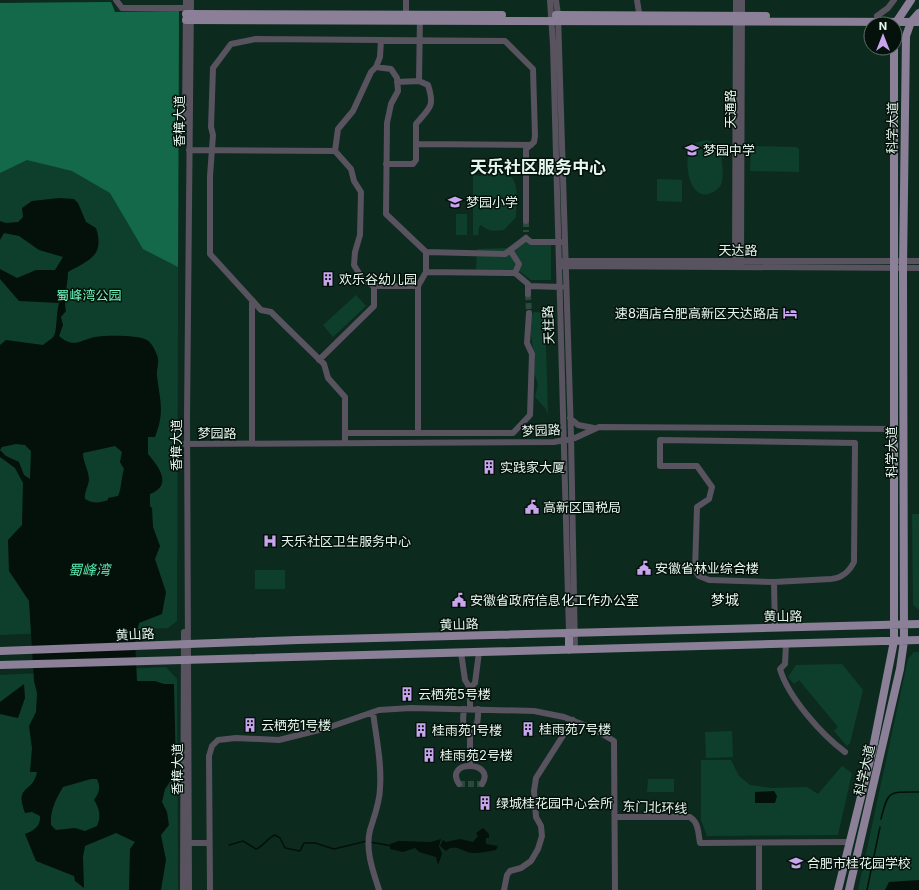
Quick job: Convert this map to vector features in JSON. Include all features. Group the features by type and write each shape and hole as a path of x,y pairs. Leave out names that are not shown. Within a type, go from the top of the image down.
{"main road":[{"path":"900,16 911,0"},
{"path":"188,14 406,18 739,18 863,16"},
{"path":"739,18 863,20"},
{"path":"903,20 917,18"},
{"name":"科学大道","path":"838,890 873,748 896,625 895,429 906,36 917,18"},
{"name":"科学大道","path":"849,890 900,669 904,640 899,265 894,56"},
{"name":"黄山路","path":"0,651 186,643 919,624"},
{"name":"天柱路","path":"572,633 572,650"},
{"path":"0,665 919,640"}],"street":[{"path":"116,0 122,8 188,14"},
{"name":"香樟大道","path":"186,0 188,14 189,150 186,444"},
{"name":"香樟大道","path":"189,890 186,843 186,444 188,14 191,0"},
{"path":"406,0 406,18"},
{"name":"天柱路","path":"550,0 555,18"},
{"name":"天柱路","path":"556,0 555,18 561,242 565,263 571,440 572,633"},
{"path":"637,0 640,18"},
{"name":"天通路","path":"736,0 739,18"},
{"name":"天通路","path":"738,264 739,18 742,0"},
{"path":"877,16 884,12 894,0"},
{"path":"419,81 420,18"},
{"path":"345,443 345,397 328,378 324,364 271,312 261,310 210,254 210,176 212,151 213,68 232,44 256,39 505,41 533,69 535,136 534,142 526,149 526,221"},
{"path":"335,151 338,130 353,111 371,72 376,67 380,57 381,40"},
{"path":"376,67 391,69 397,82 398,91 391,104 386,123 386,214 426,252 504,254 526,235 531,242 561,242"},
{"path":"386,164 412,164 416,160 416,124 430,108 432,100 428,85 419,81 397,82"},
{"path":"416,144 531,145"},
{"path":"189,150 335,151 351,169 354,181 361,192 360,235 355,252 354,265 364,280 374,286 418,286"},
{"name":"天柱路","path":"561,242 558,263 558,287 572,633"},
{"path":"510,250 519,264 515,273"},
{"path":"418,434 418,286 426,272 426,252"},
{"name":"天达路","path":"899,265 919,262"},
{"name":"天达路","path":"558,263 899,265 919,268"},
{"path":"426,272 515,273 528,286 566,287"},
{"path":"320,360 374,306 374,286"},
{"path":"528,286 528,294"},
{"path":"252,300 252,444"},
{"path":"345,433 513,434 530,415 532,354 527,343 529,313"},
{"path":"570,418 578,425 596,428"},
{"name":"梦园路","path":"186,444 564,441 571,440 596,428 895,429"},
{"path":"764,428 765,442"},
{"path":"660,440 855,443 854,562 851,568 837,578 774,582 709,580 699,576 695,570 696,507 709,499 712,487 697,466 660,466 660,440"},
{"path":"774,582 775,628"},
{"path":"786,644 785,664 780,669 790,693 834,743 845,752"},
{"path":"461,652 465,680 470,688"},
{"path":"470,731 465,727 463,722 467,709 470,688 475,683 479,652"},
{"path":"210,890 210,756 212,746 218,740 236,738 279,740 327,728 372,712 411,708 534,711 573,720 594,728 614,741 615,890"},
{"path":"470,731 476,727 478,721 478,709"},
{"path":"372,712 381,775 380,790 369,841 372,871 379,890"},
{"path":"504,890 507,876 510,871 521,868 531,861 538,849 542,836 541,826 536,817 534,791 536,778 573,720"},
{"path":"470,731 470,765"},
{"path":"459,784 457,776 458,770 463,766 470,765 477,766 482,771 484,777 482,784"},
{"name":"东门北环线","path":"615,817 690,817 695,820 697,825 700,843 759,843"},
{"path":"759,890 759,843 850,842"},
{"path":"186,843 209,843"},
{"name":"香樟大道","path":"183,890 186,843"}],"green space":[{"name":"蜀峰湾公园","path":"111,2 115,12 179,11 177,621 168,628 0,635 0,3"},
{"path":"111,2 115,12 179,11 178,267 143,249 110,193 72,171 27,160 0,173 0,3"},
{"path":"707,140 713,142 721,150 723,174 721,185 715,191 706,194 699,193 693,187 688,169 688,159 689,151 692,145 697,142"},
{"path":"751,146 796,147 799,149 799,172 750,171"},
{"path":"489,171 500,172 508,175 515,184 516,217 504,230 489,230 481,225 479,227 478,235 473,235 473,175 480,176"},
{"path":"657,179 682,180 682,202 657,201"},
{"path":"456,214 467,214 467,235 456,235"},
{"path":"517,241 545,241 551,243 551,280 531,280 519,271 476,271 477,249 507,248"},
{"path":"356,295 366,306 333,337 323,325"},
{"path":"534,312 545,313 548,415 546,409 535,397 538,384 534,373 535,361 531,335 531,316"},
{"path":"912,514 919,514 919,610 913,605"},
{"path":"255,570 285,570 285,589 255,589"},
{"path":"914,652 919,652 919,890 858,890 908,659"},
{"path":"842,664 863,690 850,743 847,746 834,731 838,727 799,680 794,684 788,677 796,665"},
{"path":"166,667 177,679 178,890 0,890 0,675"},
{"path":"732,731 733,757 706,758 705,732"},
{"path":"701,760 731,760 739,776 750,785 772,788 807,787 818,794 842,766 852,773 838,835 707,836 701,820"},
{"path":"648,779 674,779 674,792 647,792"}],"water":[{"name":"蜀峰湾","path":"59,198 74,199 78,203 86,222 96,228 98,237 97,251 93,256 68,272 65,302 66,311 61,317 63,325 59,336 64,340 73,343 95,337 106,336 130,336 143,338 149,341 152,345 158,358 157,374 161,413 155,437 148,437 148,454 160,470 162,476 161,486 150,494 150,506 152,508 153,527 160,546 155,559 166,592 162,614 139,623 135,642 137,681 155,681 164,684 174,684 176,773 165,789 162,802 167,812 169,825 161,835 166,860 161,890 129,890 130,849 135,842 116,833 85,846 83,857 84,888 75,881 74,876 36,861 25,834 36,828 40,820 40,816 32,812 25,813 22,804 23,793 32,784 37,772 30,772 32,748 29,726 36,712 37,693 34,681 29,601 9,571 8,540 22,525 23,483 15,468 0,457 0,450 0,345 6,340 43,345 54,336 59,303 19,301 0,279 0,269 17,278 36,270 55,270 63,257 39,250 19,236 4,233 0,240 0,221 6,223 18,222 23,217 22,208 32,201","holes":["16,444 25,445 31,451 30,479 24,475 19,462 6,456 0,450 2,447","115,446 122,452 120,462 124,469 118,496 99,502 91,502 85,499 89,480 83,453","91,779 97,779 99,790 94,800 98,807 99,813 97,826 85,831 75,828 56,830 51,825 56,800 63,787"]},
{"path":"24,684 25,698 18,718 0,714 0,702"},
{"path":"774,791 777,796 775,803 755,803 755,792"},
{"path":"483,828 489,834 489,838 486,838 486,844 498,846 496,850 470,853 456,848 446,851 440,846 443,840 446,842 460,839 473,842 478,836 476,833"},
{"path":"441,839 439,846 442,854 438,865 436,857 419,852 415,848 403,852 390,849 390,844 399,841 431,842"},
{"path":"919,880 919,890 885,890 889,882"}],"waterway":[{"path":"881,819 888,797 892,794 902,792 919,792"},
{"path":"867,890 880,827"},
{"path":"229,845 243,841 256,849 275,835 280,838 285,848 300,851 304,843 315,843 334,849 367,841"},
{"path":"370,842 392,846"}],"tunnel":[{"path":"526,221 526,232"},
{"path":"528,294 529,313"},
{"path":"459,784 482,784"}],"place":[{"name":"梦园中学","path":"692,150"},
{"name":"梦园小学","path":"455,202"},
{"name":"欢乐谷幼儿园","path":"328,279"},
{"name":"速8酒店合肥高新区天达路店","path":"790,313"},
{"name":"实践家大厦","path":"489,467"},
{"name":"高新区国税局","path":"532,507"},
{"name":"天乐社区卫生服务中心","path":"270,541"},
{"name":"安徽省林业综合楼","path":"644,568"},
{"name":"安徽省政府信息化工作办公室","path":"459,600"},
{"name":"云栖苑5号楼","path":"407,694"},
{"name":"云栖苑1号楼","path":"250,725"},
{"name":"桂雨苑7号楼","path":"528,729"},
{"name":"桂雨苑1号楼","path":"421,730"},
{"name":"桂雨苑2号楼","path":"429,755"},
{"name":"绿城桂花园中心会所","path":"485,803"},
{"name":"合肥市桂花园学校","path":"796,863"}],"district":[{"name":"天乐社区服务中心","path":"538,167"},
{"name":"梦城","path":"725,600"}]}
